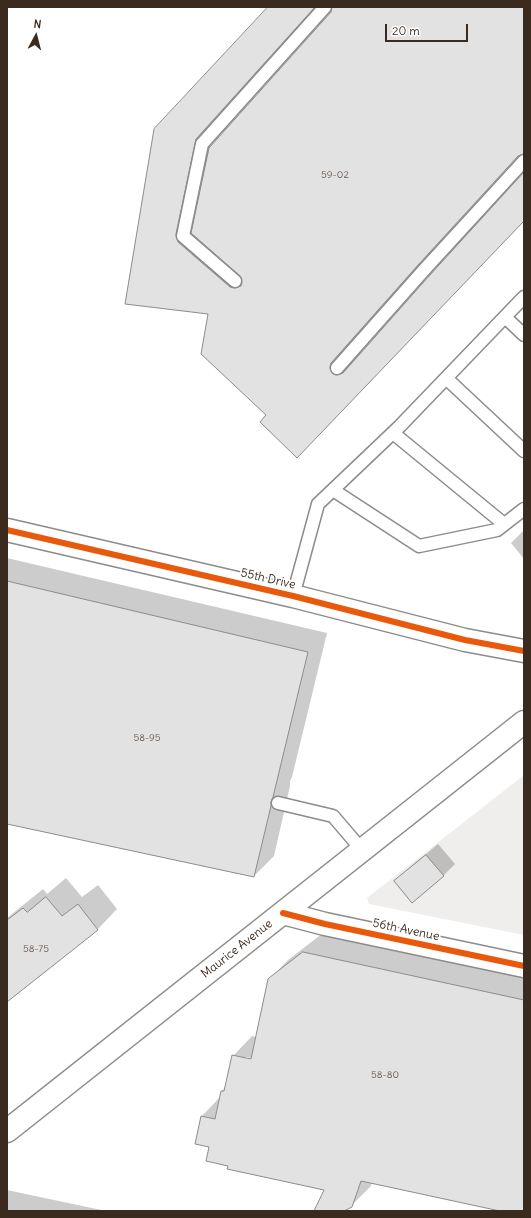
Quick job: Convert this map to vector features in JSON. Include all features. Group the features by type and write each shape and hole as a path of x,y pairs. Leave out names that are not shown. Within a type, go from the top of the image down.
{"street":[{"name":"55th Drive","path":"7,530 293,596 465,640 524,651"},
{"name":"Maurice Avenue","path":"7,1131 524,722"},
{"name":"56th Avenue","path":"283,913 325,924 524,966"}],"lane":[{"path":"235,281 183,236 202,144 325,7"},
{"path":"337,368 524,161"},
{"path":"293,596 318,504 393,433 524,297"},
{"path":"504,317 524,335"},
{"path":"446,378 524,451"},
{"path":"393,433 504,524"},
{"path":"333,490 419,546 497,530 524,509"},
{"path":"278,803 332,816 362,850"}],"shaded area":[{"path":"524,775 524,935 369,904 367,898"}],"building":[{"path":"268,7 315,7 196,139 176,234 178,242 230,287 234,288 241,286 242,282 240,276 191,233 209,148 331,12 332,7 524,7 524,154 518,156 331,363 330,367 332,373 336,375 343,373 524,172 524,221 297,458 260,422 266,415 201,354 208,314 125,304 154,129"},
{"path":"7,581 308,652 254,877 7,824"},
{"path":"426,855 444,876 412,903 394,881"},
{"path":"46,897 62,916 78,904 98,930 7,1002 7,920 23,908 27,912"},
{"path":"303,952 524,1000 524,1211 500,1211 361,1181 352,1207 344,1211 314,1211 324,1190 227,1169 228,1166 206,1161 209,1147 195,1144 201,1116 215,1119 221,1091 224,1091 232,1055 251,1059 268,979"}],"cycle path":[{"path":"7,530 293,596 465,640 524,651"},
{"path":"283,913 325,924 524,966"}]}
